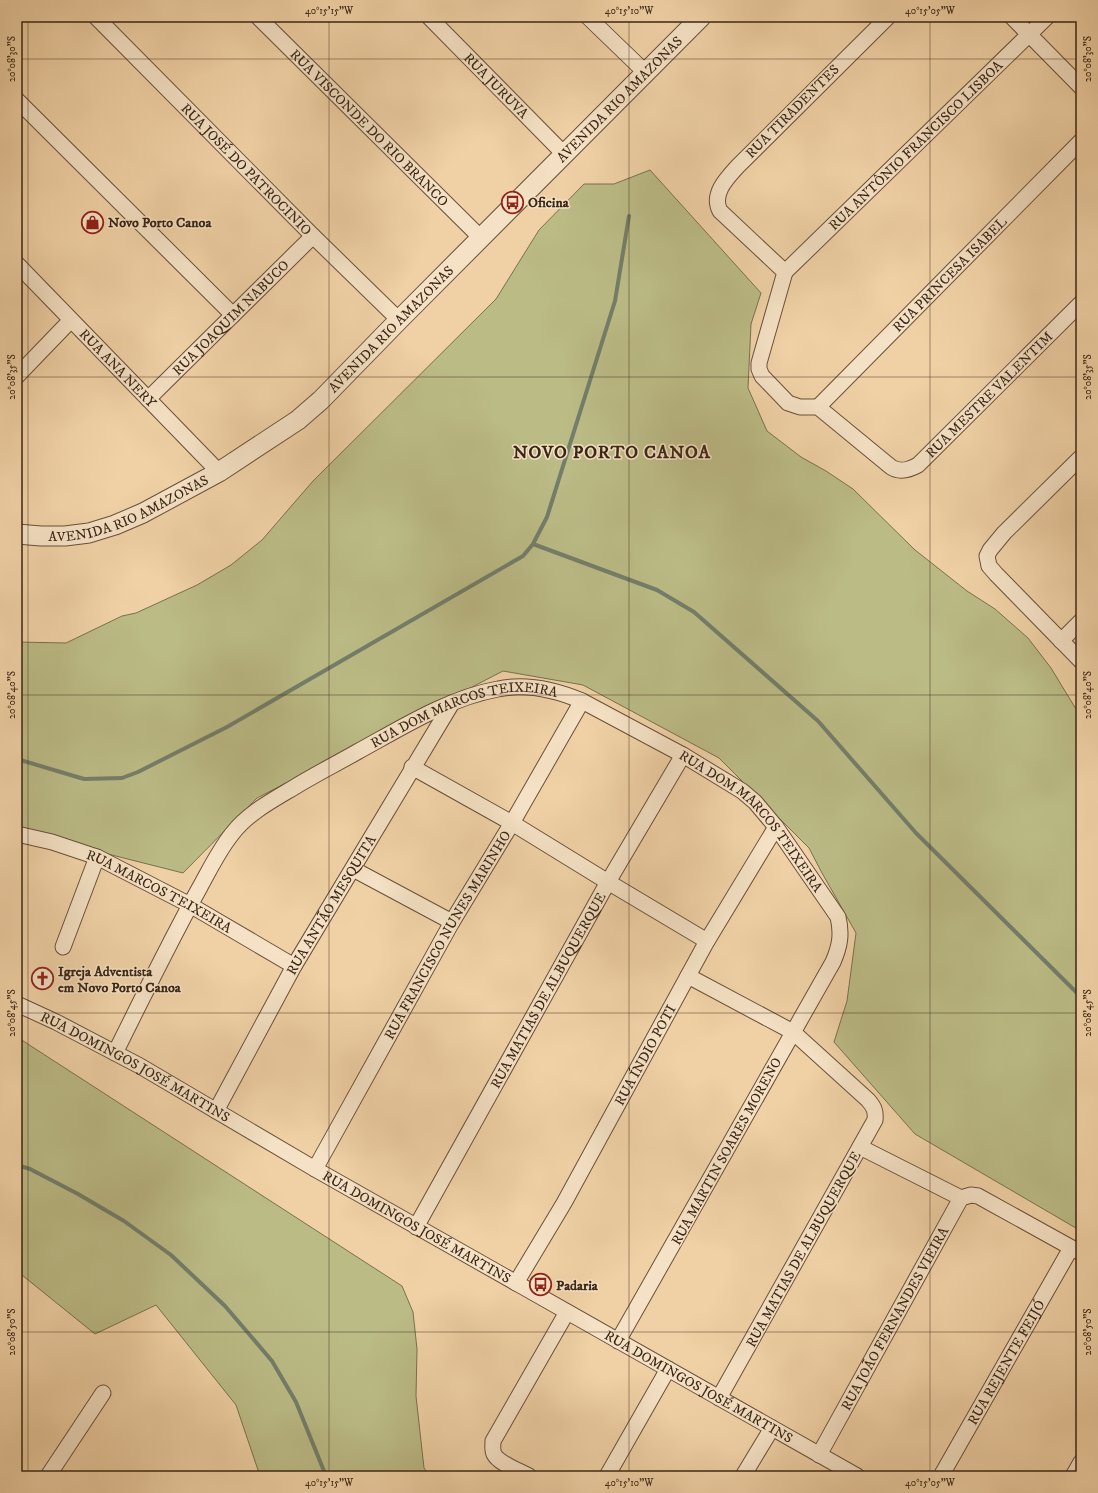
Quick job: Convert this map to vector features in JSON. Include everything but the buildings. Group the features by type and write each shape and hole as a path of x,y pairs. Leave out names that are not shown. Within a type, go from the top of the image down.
{"street":[{"name":"RUA JOSÉ DO PATROCINIO","path":"96,17 313,236 399,320"},
{"name":"RUA VISCONDE DO RIO BRANCO","path":"258,17 481,238"},
{"name":"RUA JURUVA","path":"429,17 564,154"},
{"path":"588,17 646,73"},
{"name":"AVENIDA RIO AMAZONAS","path":"17,534 65,536 89,533 115,525 143,513 219,472 298,420 321,400 564,154 702,17"},
{"name":"RUA TIRADENTES","path":"784,272 724,214 718,206 717,200 722,187 728,177 754,148 888,17"},
{"path":"1012,17 1081,87"},
{"name":"RUA ANTÔNIO FRANCISCO LISBOA","path":"784,272 1047,17"},
{"path":"17,100 233,315"},
{"name":"RUA PRINCESA ISABEL","path":"818,407 1081,141"},
{"name":"RUA JOAQUIM NABUCO","path":"148,399 313,236"},
{"name":"RUA ANA NERY","path":"17,264 219,472"},
{"path":"784,272 761,355 759,369 762,376 788,403 800,407 818,407"},
{"name":"RUA MESTRE VALENTIM","path":"818,407 894,470 906,470 918,465 1081,303"},
{"path":"17,376 71,320"},
{"path":"1081,457 1004,533 987,556 989,566 996,574 1081,661"},
{"path":"1061,641 1081,620"},
{"name":"RUA DOM MARCOS TEIXEIRA","path":"115,1053 190,904 231,835 242,822 266,803 317,773 452,702 498,688 520,687 546,689 566,694 683,755 742,791 755,802 776,827 838,917 841,927 841,940 833,962"},
{"name":"RUA FRANCISCO NUNES MARINHO","path":"315,1170 452,922 512,823 582,701"},
{"name":"RUA ANTÃO MESQUITA","path":"216,1112 294,966 452,702"},
{"name":"RUA MATIAS DE ALBUQUERQUE","path":"416,1226 608,882 683,755"},
{"path":"412,768 512,823 608,882 708,940"},
{"name":"RUA ÍNDIO POTI","path":"516,1283 564,1203 708,940 776,827"},
{"name":"RUA MARCOS TEIXEIRA","path":"17,834 52,842 97,857 190,904 294,966"},
{"path":"63,947 97,857"},
{"path":"352,869 452,922"},
{"name":"RUA MARTIN SOARES MORENO","path":"618,1341 833,962"},
{"path":"688,976 793,1032"},
{"name":"RUA DOMINGOS JOSÉ MARTINS","path":"17,1004 56,1022 115,1053 315,1170 857,1476"},
{"name":"RUA MATIAS DE ALBUQUERQUE","path":"719,1398 875,1120 876,1113 874,1106 793,1032"},
{"path":"860,1146 961,1198 971,1195 978,1196 1076,1251"},
{"name":"RUA JOÃO FERNANDES VIEIRA","path":"819,1455 961,1198"},
{"name":"RUA REJENTE FEIJÓ","path":"941,1476 1076,1251"},
{"path":"529,1476 499,1460 494,1455 492,1449 493,1441 567,1312"},
{"path":"608,1476 668,1369"},
{"path":"48,1476 103,1393"},
{"path":"744,1476 772,1428"},
{"path":"1073,1476 1081,1462"}],"green space":[{"path":"650,170 761,293 751,324 748,388 767,431 801,457 853,489 915,550 967,591 995,609 1028,638 1051,668 1076,709 1081,714 1081,1231 915,1134 834,1042 847,1001 856,933 809,848 719,758 583,685 503,671 257,798 183,873 17,831 17,642 66,643 122,616 136,613 197,585 231,565 262,540 313,481 496,299 539,230 584,184 614,184"},
{"path":"17,1037 402,1286 413,1312 417,1349 416,1396 424,1468 430,1476 260,1476 236,1405 156,1305 95,1334 17,1271"}],"waterway":[{"path":"17,759 84,779 122,778 138,772 227,727 523,556 533,544 547,517 615,301 629,216"},
{"path":"533,544 657,590 694,612 818,721 916,833 1076,992 1081,995"},
{"path":"17,1165 30,1169 78,1194 124,1221 171,1255 225,1306 272,1361 296,1402 326,1476"}],"place":[{"name":"Oficina","path":"512,202"},
{"name":"Novo Porto Canoa","path":"93,222"},
{"name":"Igreja Adventista em Novo Porto Canoa","path":"43,979"},
{"name":"Padaria","path":"540,1285"}],"district":[{"name":"NOVO PORTO CANOA","path":"612,452"}]}
